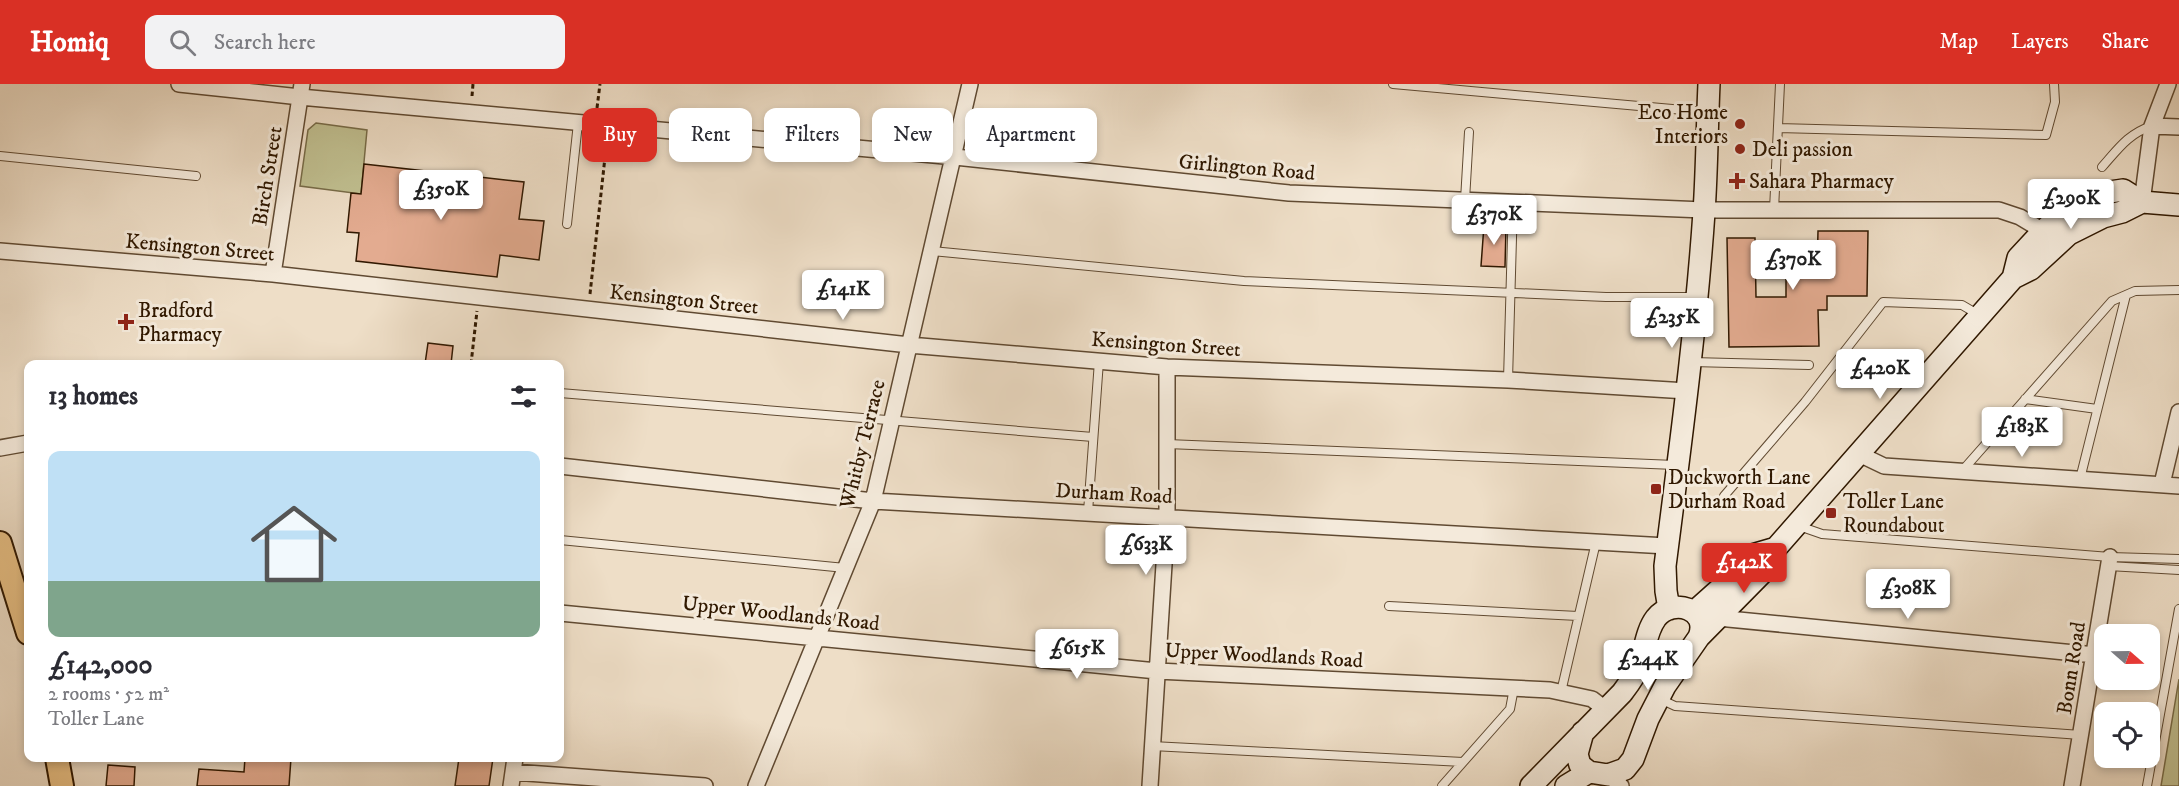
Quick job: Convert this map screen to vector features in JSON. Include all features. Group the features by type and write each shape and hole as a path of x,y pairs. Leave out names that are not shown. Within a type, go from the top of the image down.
{"main road":[{"path":"1670,609 1665,580 1667,546 1687,391 1704,210 1709,84"},
{"path":"2013,278 2018,258 2043,231 2066,210 2096,194 2123,190 2142,202 2179,205"},
{"path":"1583,732 1577,754 1580,765 1588,772 1617,783 1633,759 1658,699 1699,637 1768,567 1776,548 2013,278 2031,269 2068,234 2142,202"},
{"path":"2043,231 2044,256"},
{"path":"0,543 18,590 24,616"},
{"path":"1694,612 1732,578 1752,555 1776,548"},
{"path":"1531,786 1634,678 1650,627 1660,614 1670,609 1683,607 1694,612 1701,623 1699,637"},
{"path":"58,762 63,786"},
{"path":"1566,786 1588,772"}],"street":[{"name":"Girlington Road","path":"179,84 301,91 582,123"},
{"name":"Whitby Terrace","path":"756,786 873,501 955,157 970,84"},
{"path":"2142,202 2152,126 2168,84"},
{"name":"Birch Street","path":"273,274 301,91"},
{"path":"2152,126 2179,127"},
{"name":"Girlington Road","path":"657,130 955,157 1289,194 1704,210 2000,210 2020,217 2043,231"},
{"name":"Kensington Street","path":"0,251 273,274 909,345 1167,367 1508,380 1687,391"},
{"path":"1150,786 1167,517 1167,367"},
{"path":"2162,484 2179,412"},
{"path":"0,448 24,444"},
{"path":"1858,454 1884,466 2179,486"},
{"name":"Durham Road","path":"564,466 873,501 1667,546"},
{"name":"Bonn Road","path":"2100,624 2109,561"},
{"name":"Upper Woodlands Road","path":"564,612 1156,671 1561,692 1592,699 1605,709"},
{"path":"1718,618 2094,655"},
{"name":"Bonn Road","path":"2072,786 2094,661"},
{"path":"513,772 705,786"}],"lane":[{"path":"1393,84 1707,112"},
{"path":"1774,210 1780,84"},
{"path":"1778,128 2046,135 2055,102 2054,84"},
{"path":"567,224 578,123"},
{"path":"2102,167 2130,136 2152,126"},
{"path":"1465,200 1468,132"},
{"path":"0,156 196,176"},
{"path":"1508,380 1513,202"},
{"path":"932,251 1244,281 1606,297 1696,297"},
{"path":"1962,471 2112,301 2136,291 2179,290"},
{"path":"2079,479 2126,295"},
{"path":"1724,496 1805,402 1883,302 1962,305 1980,315"},
{"path":"1088,512 1099,361"},
{"path":"1690,362 1809,365"},
{"path":"564,393 1094,437"},
{"path":"2025,399 2097,409"},
{"path":"1167,444 1677,465"},
{"path":"1797,525 1822,534 2109,561 2179,570"},
{"path":"564,540 846,568"},
{"path":"1561,692 1596,542"},
{"path":"2109,561 2179,559"},
{"path":"1389,606 1578,616"},
{"path":"2147,786 2179,609"},
{"path":"1442,786 1510,709 1514,688"},
{"path":"1658,699 1675,705 2081,735"},
{"path":"1152,746 1463,762"}],"path":[{"path":"600,84 601,108"},
{"path":"589,309 599,162"},
{"path":"471,360 479,297"}],"shaded area":[{"path":"316,123 367,130 361,194 300,186 308,130"},
{"path":"2179,679 2179,786 2161,786"}],"building":[{"path":"364,164 524,182 519,219 544,221 539,260 500,255 497,277 356,261 359,233 347,232 351,193 361,194"},
{"path":"1484,225 1506,226 1505,267 1481,266"},
{"path":"1818,231 1868,231 1867,296 1827,296 1827,310 1818,310 1819,346 1729,347 1727,238 1755,238 1756,297 1786,297 1786,272 1817,273"},
{"path":"428,343 453,346 451,360 426,360"},
{"path":"245,762 291,762 289,786 197,786 199,769 244,772"},
{"path":"458,762 492,762 489,786 455,786"},
{"path":"108,765 135,767 134,786 106,786"}],"place":[{"name":"Eco Home Interiors","path":"1740,124"},
{"name":"Deli passion","path":"1740,149"},
{"name":"Sahara Pharmacy","path":"1737,181"},
{"name":"Bradford Pharmacy","path":"126,322"},
{"name":"Duckworth Lane Durham Road","path":"1656,489"},
{"name":"Toller Lane Roundabout","path":"1831,513"}]}
